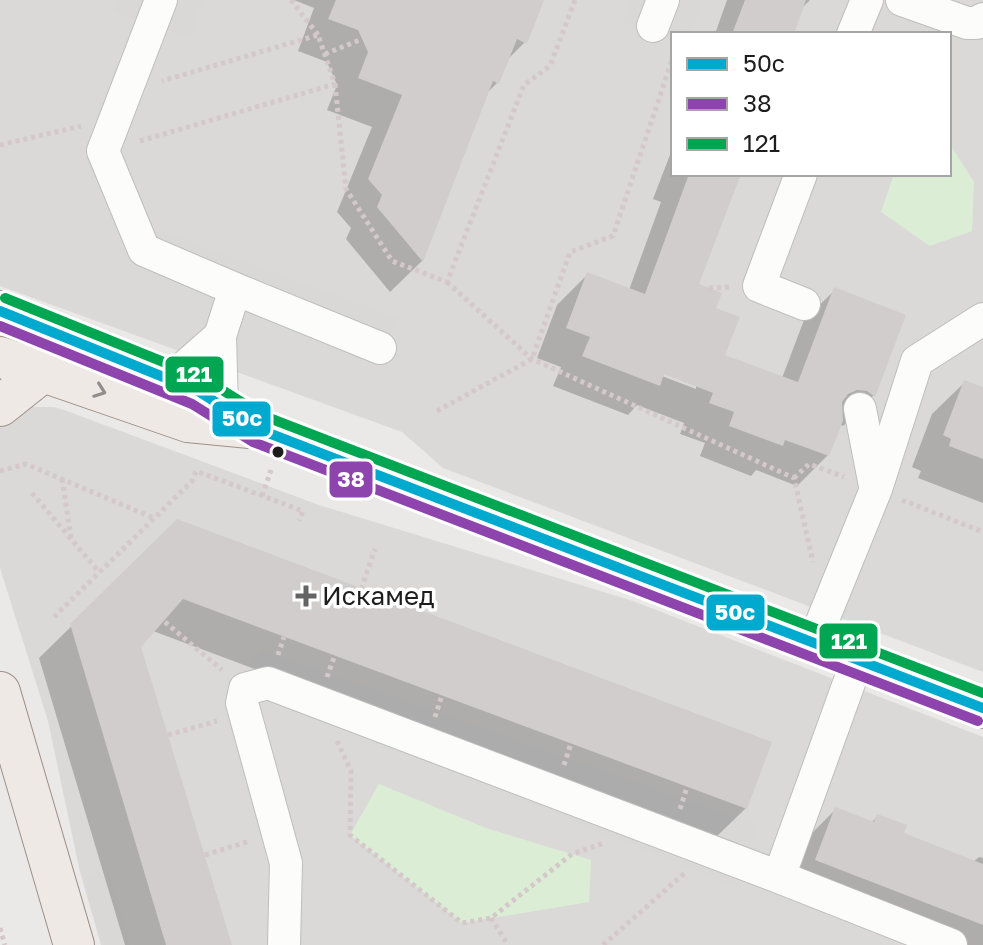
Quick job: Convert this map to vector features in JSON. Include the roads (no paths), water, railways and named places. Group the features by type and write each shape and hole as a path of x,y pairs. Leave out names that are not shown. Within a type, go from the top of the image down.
{"main road":[{"path":"0,311 198,391 258,429 983,708"},
{"path":"0,357 188,422 258,429"},
{"path":"0,406 44,371"},
{"path":"0,692 74,945"}],"lane":[{"path":"161,0 103,151 144,250 380,348"},
{"path":"854,32 867,0"},
{"path":"902,0 967,23 977,23 983,19"},
{"path":"800,176 759,286 804,304"},
{"path":"222,406 220,336 235,289"},
{"path":"813,644 876,489 917,361 980,325"},
{"path":"171,379 220,336"},
{"path":"860,409 876,489"},
{"path":"779,877 857,661"},
{"path":"284,945 286,863 245,701 268,683 951,945"}],"place":[{"name":"Искамед","path":"306,596"}]}
